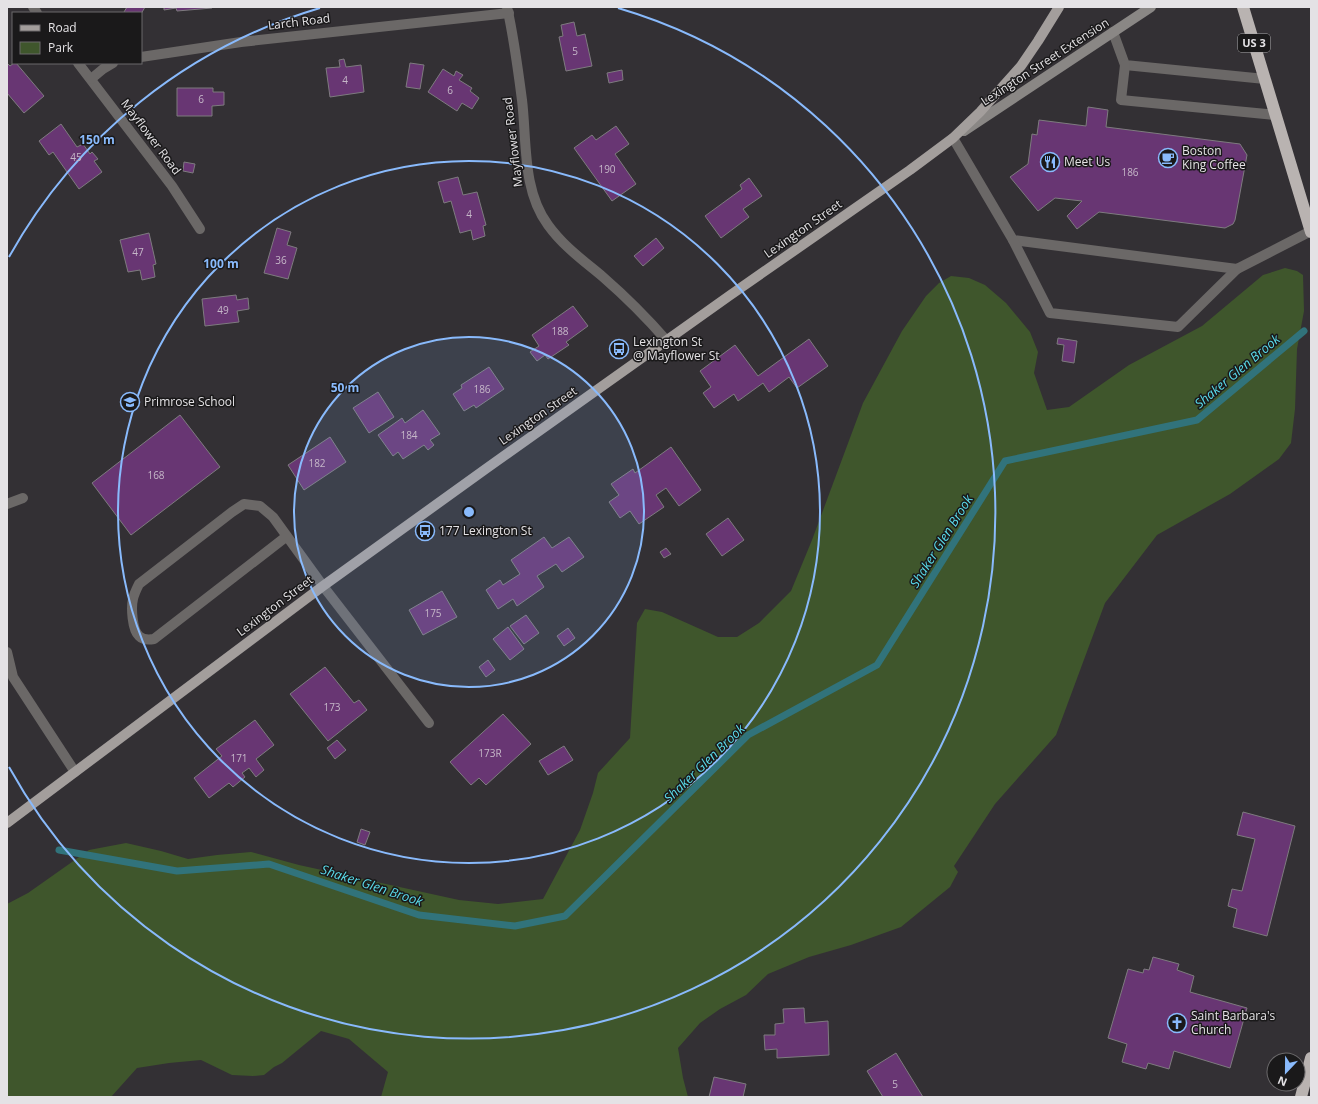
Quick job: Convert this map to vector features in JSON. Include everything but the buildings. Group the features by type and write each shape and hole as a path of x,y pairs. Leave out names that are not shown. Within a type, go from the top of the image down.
{"highway":[{"name":"US 3","path":"1243,7 1311,231"},
{"path":"1301,1097 1311,1058"}],"main road":[{"name":"Lexington Street","path":"7,823 323,586 486,468 910,170 953,138 980,112 1021,66 1059,7"}],"street":[{"name":"Lexington Street Extension","path":"953,138 1151,7"},
{"name":"Larch Road","path":"142,57 241,42 508,10"},
{"name":"Mayflower Road","path":"508,10 522,100 528,172 532,191 538,208 547,224 559,238 640,310 667,341"},
{"path":"1114,32 1125,65 1121,100 1276,116"},
{"name":"Mayflower Road","path":"79,64 172,186 200,229"},
{"path":"91,79 111,64"},
{"path":"1125,65 1265,79"},
{"path":"953,138 1013,240 1050,313 1178,327 1237,269 1311,231"},
{"path":"1013,240 1237,269"},
{"path":"7,504 22,498"},
{"path":"287,536 154,639 146,640 139,637 134,630 132,611 133,598 139,584 244,504 260,506 273,517 287,536 323,586 429,723"},
{"path":"7,652 13,677 75,772"}],"green space":[{"path":"1285,268 1297,271 1303,275 1304,311 1297,349 1295,409 1291,443 1279,459 1230,494 1157,535 1105,603 1056,735 995,804 954,866 958,872 950,887 901,927 851,945 809,957 768,974 746,995 720,1009 700,1023 678,1048 688,1097 381,1097 388,1072 349,1039 321,1031 282,1063 264,1075 232,1075 201,1060 137,1068 111,1097 7,1097 7,904 28,893 89,850 126,843 188,859 251,852 299,865 459,900 498,904 543,899 580,830 593,793 598,773 630,738 637,623 645,609 662,612 718,637 737,637 759,623 791,591 812,540 863,403 902,331 926,296 939,283 951,276 969,278 985,285 1006,303 1030,332 1038,352 1034,373 1047,410 1069,407 1129,365 1202,326 1263,275"}],"waterway":[{"name":"Shaker Glen Brook","path":"59,850 177,871 269,864 419,915 515,926 565,916 748,735 877,665 1005,461 1197,420 1304,331"}],"place":[{"name":"Boston King Coffee","path":"1168,158"},
{"name":"Meet Us","path":"1050,162"},
{"name":"Lexington St @ Mayflower St","path":"619,349"},
{"name":"Primrose School","path":"130,402"},
{"name":"177 Lexington St","path":"425,531"},
{"name":"Saint Barbara's Church","path":"1177,1023"}]}
